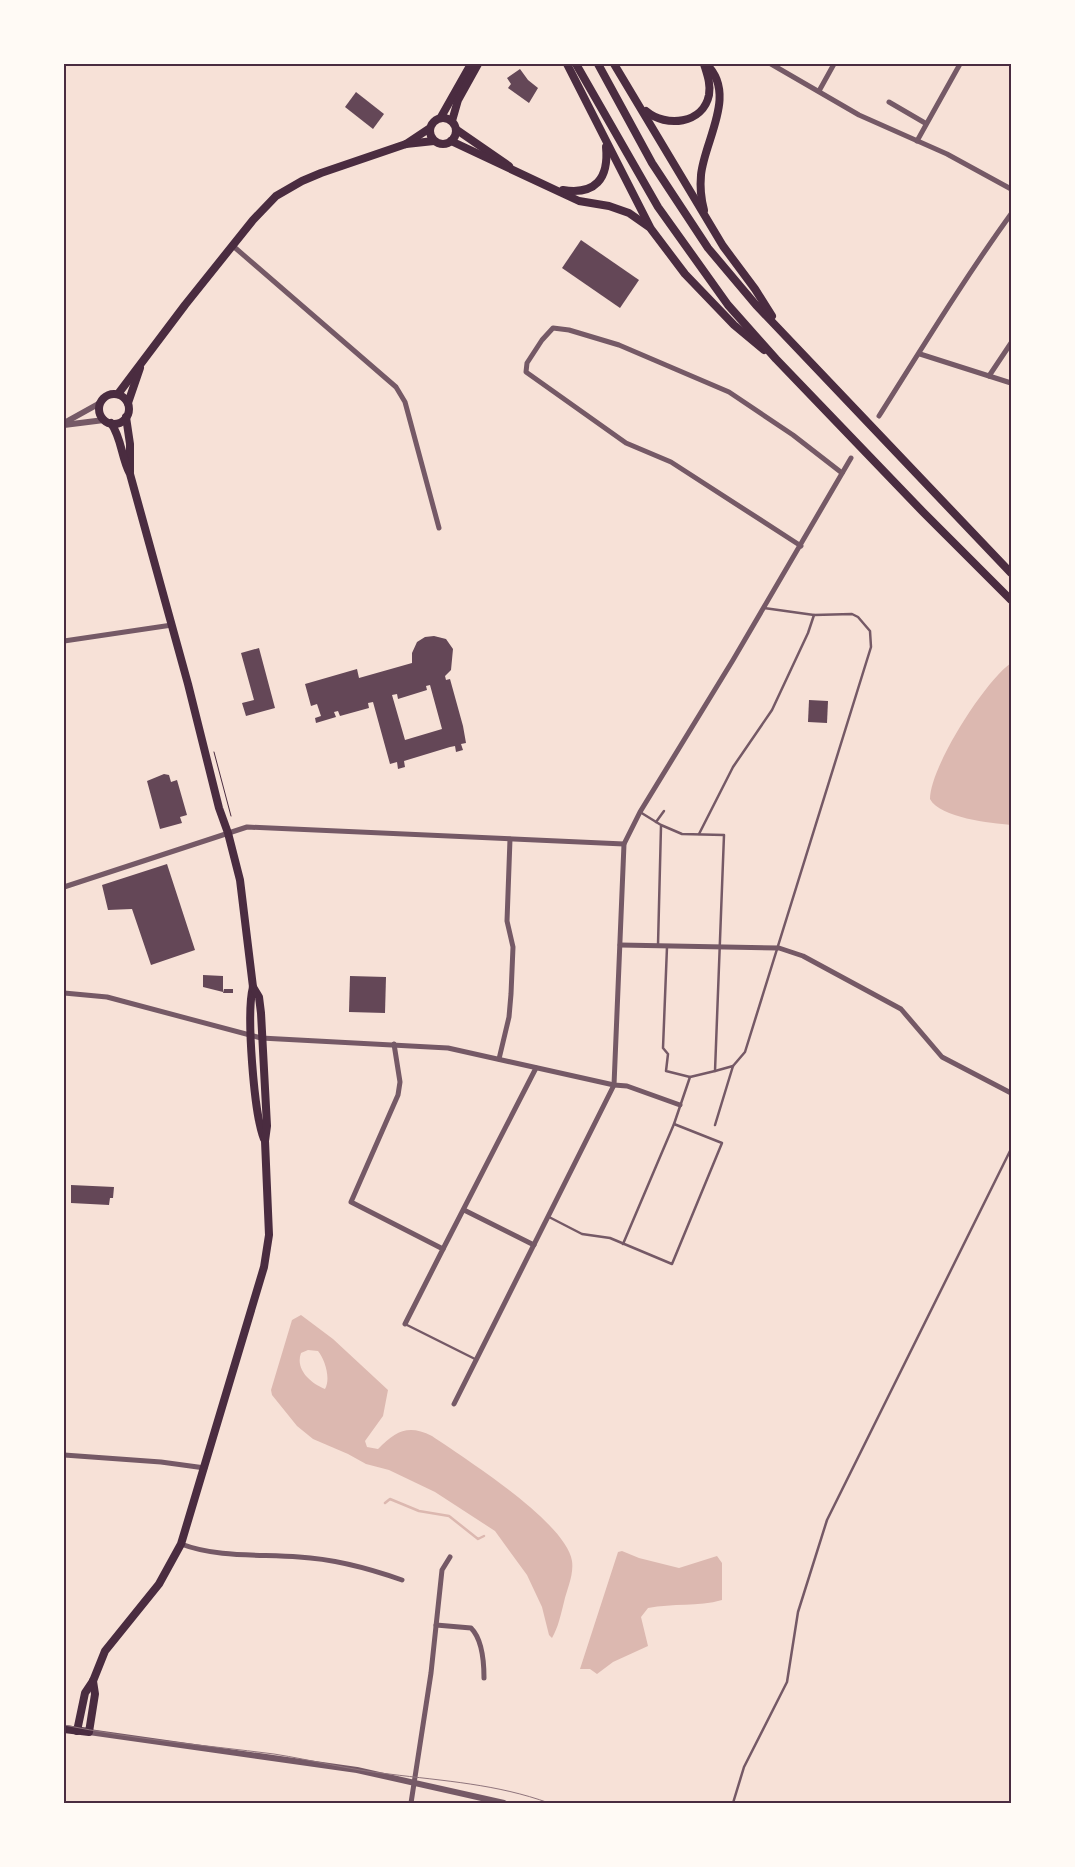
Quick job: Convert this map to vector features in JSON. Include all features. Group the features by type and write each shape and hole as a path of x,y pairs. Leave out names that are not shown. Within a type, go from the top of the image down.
{"main road":[{"path":"406,144 430,128 433,122 441,117 471,68 478,64"},
{"path":"567,64 650,229 685,274 753,342 776,359"},
{"path":"576,64 676,234 728,305 776,359 923,512 1011,600"},
{"path":"598,64 652,163 696,231 732,277 780,331 1011,573"},
{"path":"614,64 642,108 708,222 755,289 780,331"},
{"path":"705,64 716,78 719,98 717,118 701,175 703,205 708,222"},
{"path":"642,108 654,118 666,122 681,122 695,116 704,106 709,94 709,81 705,64"},
{"path":"452,121 471,68"},
{"path":"441,117 452,121 457,130 514,170"},
{"path":"430,128 434,141"},
{"path":"451,142 457,130"},
{"path":"264,1141 258,1126 250,998 253,987 240,880 228,833 216,800 172,625 130,474 123,460 120,438 99,410 100,403 107,396 118,394 185,305 263,208 292,186 321,173 406,144 434,141 441,144 451,142 579,201 609,206 629,214 650,229"},
{"path":"553,188 579,192 596,184 606,166 606,142"},
{"path":"130,474 130,444 126,417 128,403 143,362"},
{"path":"118,394 128,403"},
{"path":"108,421 121,422 126,417"},
{"path":"77,1731 85,1692 93,1681 105,1652 158,1584 181,1544 264,1268 269,1235 264,1141 267,1126 259,997 253,987"},
{"path":"64,1729 89,1732 95,1694 93,1681"}],"street":[{"path":"771,64 859,115 947,154 1011,189"},
{"path":"819,91 834,64"},
{"path":"917,141 925,123 960,64"},
{"path":"889,102 925,123"},
{"path":"879,416 920,354 961,286 1011,214"},
{"path":"233,246 396,387 405,402 439,528"},
{"path":"801,546 672,462 626,444 526,372 527,363 546,333 553,328 569,330 619,345 729,392 793,435 842,473"},
{"path":"989,376 1011,343"},
{"path":"920,354 1011,383"},
{"path":"64,424 100,403"},
{"path":"64,424 108,421"},
{"path":"454,1404 614,1085 624,844 640,812 801,546 851,458"},
{"path":"64,641 172,625"},
{"path":"64,887 247,827 624,844"},
{"path":"499,1059 509,1017 513,947 507,921 510,839"},
{"path":"620,945 779,948 803,956 901,1009 942,1057 1011,1093"},
{"path":"64,993 107,997 261,1038 448,1048 614,1085 626,1086 680,1105"},
{"path":"394,1044 400,1082 398,1095 351,1202 443,1249"},
{"path":"405,1324 536,1068"},
{"path":"464,1210 534,1245"},
{"path":"64,1455 161,1462 205,1468"},
{"path":"181,1544 191,1548 263,1556 326,1559 356,1565 402,1580"},
{"path":"411,1803 431,1673 442,1570 450,1557"},
{"path":"436,1625 471,1628 475,1632 482,1656 484,1678"},
{"path":"89,1732 321,1764 504,1803"}],"lane":[{"path":"715,1125 733,1066 745,1052 779,948 871,646 870,631 858,617 852,614 814,615 764,608"},
{"path":"699,834 732,766 772,710 808,634 814,615"},
{"path":"656,822 664,811"},
{"path":"640,812 682,834 724,835 715,1071"},
{"path":"658,947 662,825"},
{"path":"667,947 662,1048 668,1054 666,1071 690,1077 733,1066"},
{"path":"624,1244 674,1124 690,1077"},
{"path":"548,1216 582,1234 602,1236 672,1264 722,1143 674,1124"},
{"path":"733,1803 746,1762 787,1682 798,1612 827,1520 1011,1149"},
{"path":"405,1324 477,1360"}],"path":[{"path":"229,807 232,819"}],"shaded area":[{"path":"1011,663 1011,825 967,818 944,811 930,799 932,785 939,767 961,726 987,687"},
{"path":"301,1315 333,1339 388,1390 383,1416 365,1441 367,1447 378,1449 403,1431 416,1430 424,1432 512,1492 534,1510 566,1545 572,1561 571,1577 552,1638 549,1635 542,1607 527,1575 495,1531 435,1492 389,1470 366,1464 313,1439 297,1426 272,1395 271,1390 292,1320","holes":["308,1350 318,1351 326,1369 327,1385 325,1389 309,1379 300,1365 301,1353"]},
{"path":"622,1551 639,1558 679,1568 717,1556 722,1563 722,1600 704,1604 648,1608 641,1617 648,1646 613,1662 597,1674 590,1669 580,1669 618,1552"}],"building":[{"path":"520,69 528,80 538,88 529,103 508,88 511,84 507,78"},
{"path":"356,92 384,114 373,129 345,107"},
{"path":"581,240 639,280 620,308 562,268"},
{"path":"434,636 446,639 453,649 451,670 445,676 446,680 450,679 463,726 466,743 461,744 463,750 456,752 455,746 450,747 404,761 405,767 398,769 397,762 390,764 373,702 368,703 369,708 340,716 338,711 334,712 336,717 316,723 315,718 321,716 317,704 311,706 305,684 357,669 359,678 412,663 412,653 417,642 425,637","holes":["430,685 442,729 405,740 392,695 397,694 398,699 427,690 426,686"]},
{"path":"259,648 275,708 246,716 242,703 254,700 241,653"},
{"path":"809,700 828,701 827,723 808,722"},
{"path":"164,774 169,775 171,782 177,780 187,815 180,817 182,823 160,829 147,781"},
{"path":"167,864 195,950 151,965 132,909 108,910 102,885"},
{"path":"203,975 223,976 223,992 203,987"},
{"path":"350,976 386,977 385,1013 349,1012"},
{"path":"224,989 233,989 233,993 223,993"},
{"path":"71,1185 114,1187 113,1198 110,1198 109,1205 71,1203"}],"waterway":[{"path":"385,1503 390,1499 419,1511 449,1516 478,1539 484,1536"}],"tram line":[{"path":"64,1725 142,1738 274,1754 375,1772 490,1787 549,1803"}]}
